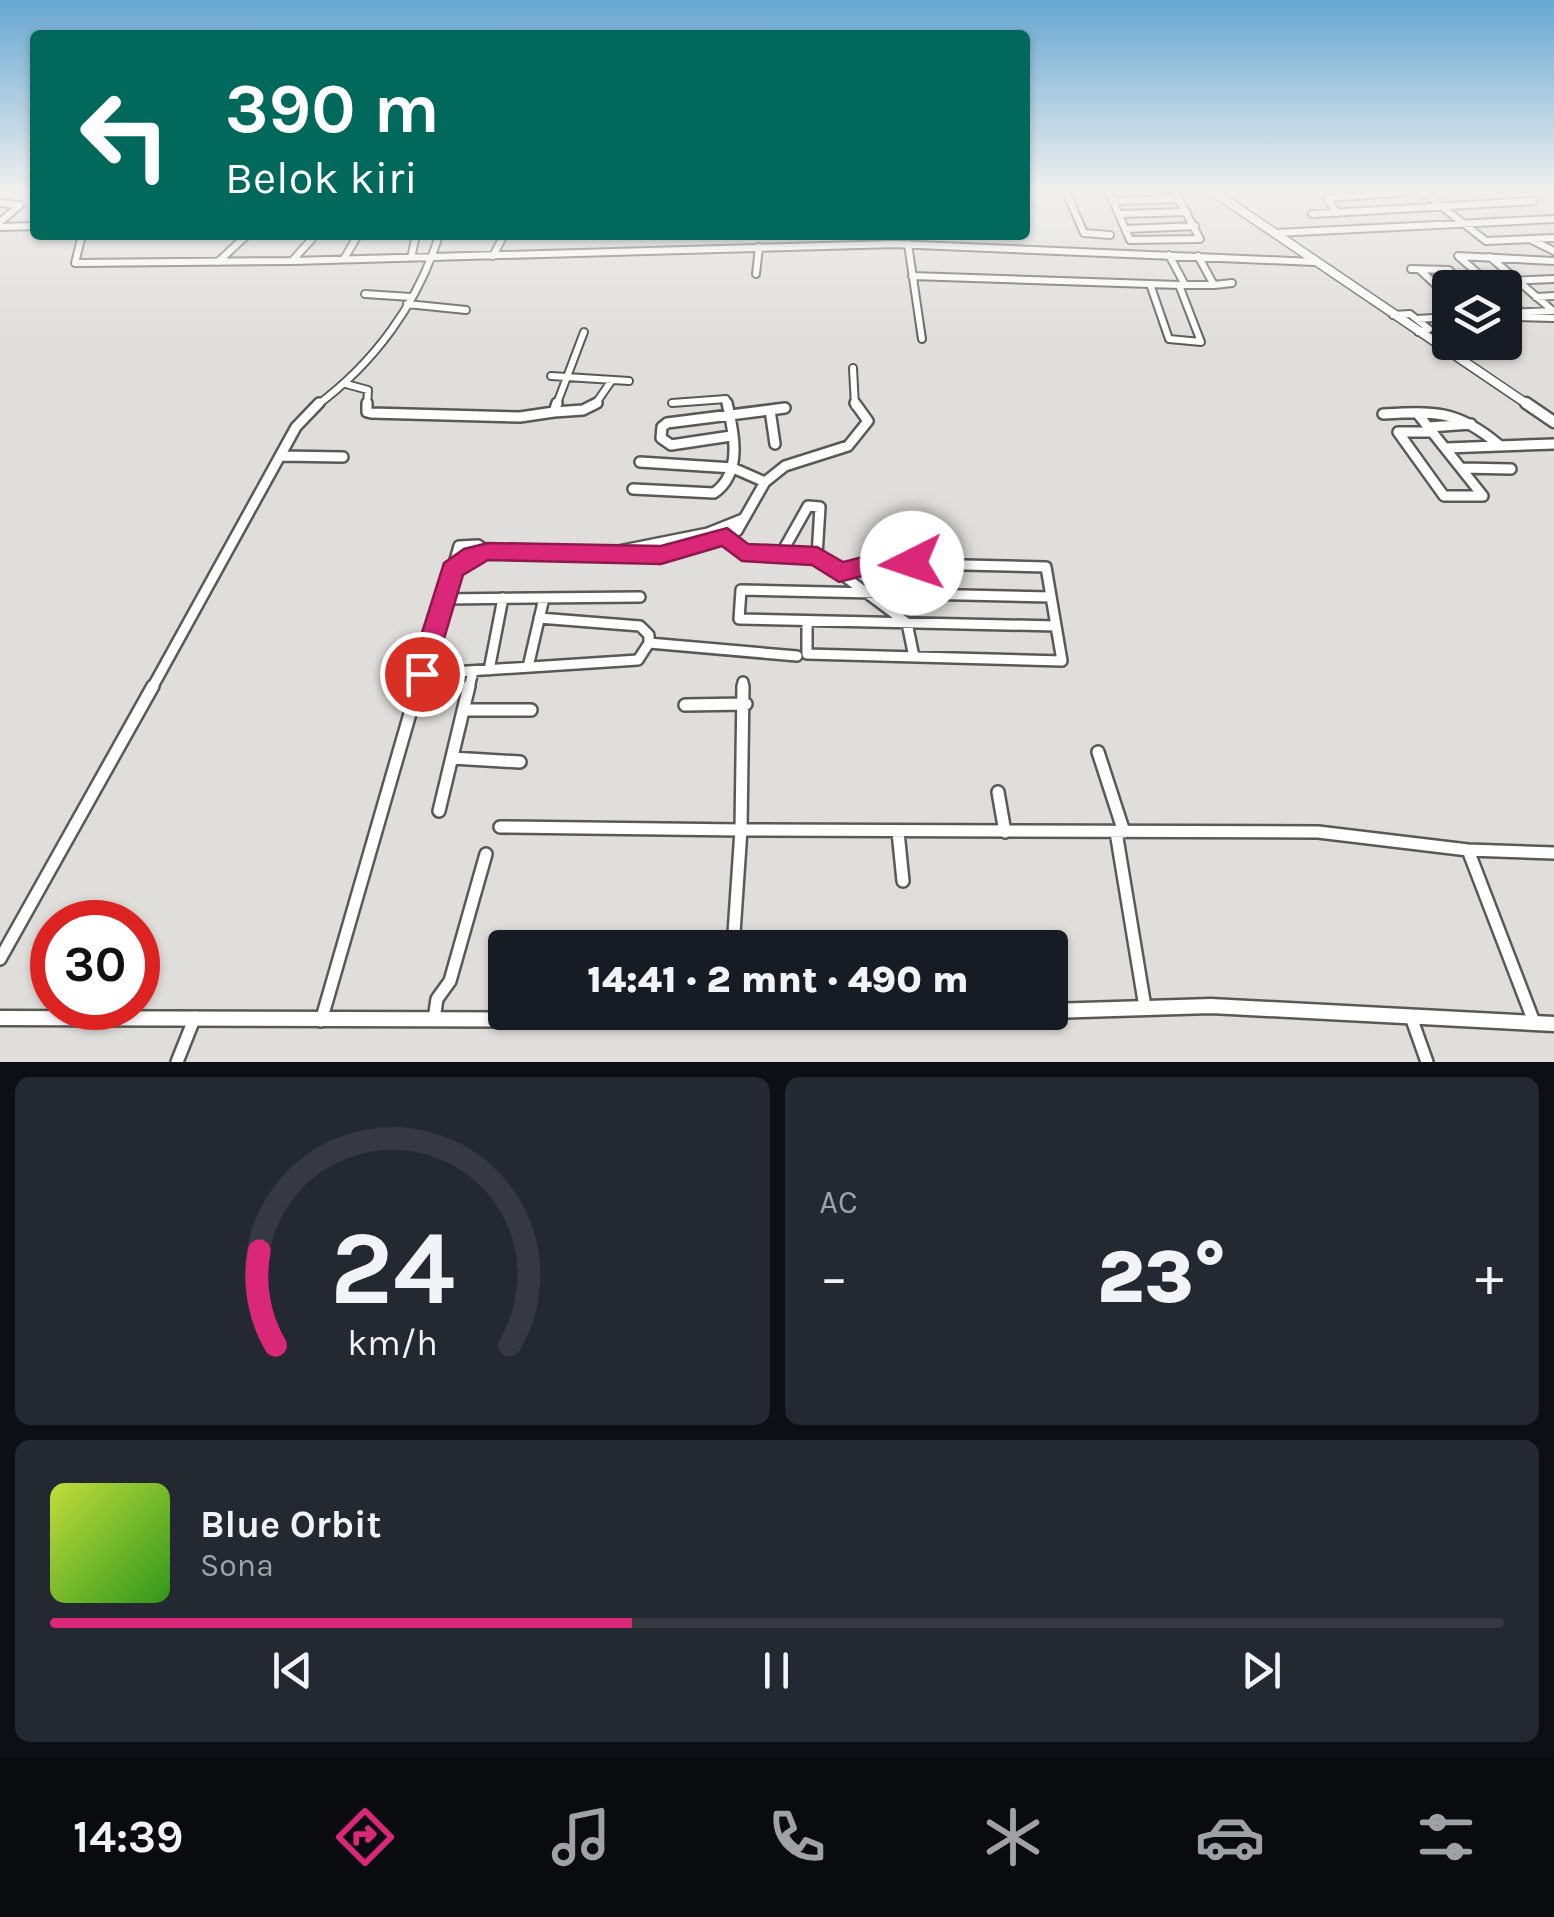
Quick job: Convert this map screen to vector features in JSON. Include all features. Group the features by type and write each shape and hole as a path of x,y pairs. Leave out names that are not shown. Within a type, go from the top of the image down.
{"main road":[{"path":"1287,242 1554,422"},
{"path":"1068,1010 1211,1006 1554,1024"},
{"path":"0,1018 488,1018"}],"street":[{"path":"80,242 75,263 908,244 1314,262"},
{"path":"218,262 240,242"},
{"path":"292,261 309,242"},
{"path":"344,259 354,242"},
{"path":"411,258 415,242"},
{"path":"0,959 115,761 298,422 346,384 409,300 434,257 438,242"},
{"path":"493,256 501,242"},
{"path":"676,242 677,250"},
{"path":"778,242 778,247"},
{"path":"804,242 806,246"},
{"path":"825,242 826,246"},
{"path":"908,244 922,338"},
{"path":"756,274 759,248"},
{"path":"1150,284 1170,339 1201,342 1169,255"},
{"path":"1198,256 1214,285"},
{"path":"1474,270 1458,256 1554,262"},
{"path":"1490,256 1506,270"},
{"path":"1499,264 1554,262"},
{"path":"1416,270 1432,281"},
{"path":"1416,270 1432,270"},
{"path":"912,276 1182,285 1232,283"},
{"path":"1522,280 1554,279"},
{"path":"1522,284 1553,314"},
{"path":"365,294 466,310"},
{"path":"1536,297 1554,296"},
{"path":"1522,311 1553,314"},
{"path":"1393,316 1410,314 1430,329 1418,332"},
{"path":"1522,314 1553,314"},
{"path":"1418,319 1432,318"},
{"path":"554,412 584,332"},
{"path":"686,542 737,531 766,482 785,466 848,446 868,421 856,407 854,368"},
{"path":"551,376 629,381"},
{"path":"346,384 368,390 370,413 484,417 592,410 604,398 612,380"},
{"path":"633,489 714,493 729,482 733,468 726,399 672,403"},
{"path":"731,436 671,444 662,438 662,427 667,423 785,408"},
{"path":"770,410 775,444"},
{"path":"1382,414 1452,412 1477,424 1499,444"},
{"path":"1417,413 1431,430 1446,448 1462,468 1483,496 1444,496 1398,432 1431,430 1477,424"},
{"path":"1446,448 1554,444"},
{"path":"280,456 343,457"},
{"path":"640,462 733,468 766,482"},
{"path":"1462,468 1511,469"},
{"path":"781,554 808,506 820,507 817,556"},
{"path":"321,1021 452,570 472,556 488,552 661,555 745,519"},
{"path":"727,536 742,552 817,556 907,623 914,656"},
{"path":"806,621 807,654 1062,660 1046,566 878,562 839,572"},
{"path":"1051,597 740,590 738,619 1056,626"},
{"path":"444,599 640,597"},
{"path":"488,670 504,598"},
{"path":"528,668 544,598"},
{"path":"422,674 638,660 649,643 649,635 640,626 539,618"},
{"path":"649,643 798,656"},
{"path":"439,811 473,671"},
{"path":"734,930 744,682"},
{"path":"685,705 746,704"},
{"path":"464,710 531,710"},
{"path":"1098,752 1120,832 1144,1007"},
{"path":"452,758 520,762"},
{"path":"998,792 1005,832"},
{"path":"500,827 1318,832 1468,850 1554,853"},
{"path":"898,832 903,880"},
{"path":"1468,850 1534,1022"},
{"path":"434,1019 436,999 450,981 486,854"},
{"path":"177,1062 195,1017"},
{"path":"1411,1017 1427,1062"}],"route":[{"path":"422,674 452,570 472,556 488,552 661,555 727,536 742,552 817,556 839,572 878,562 912,563"}]}
